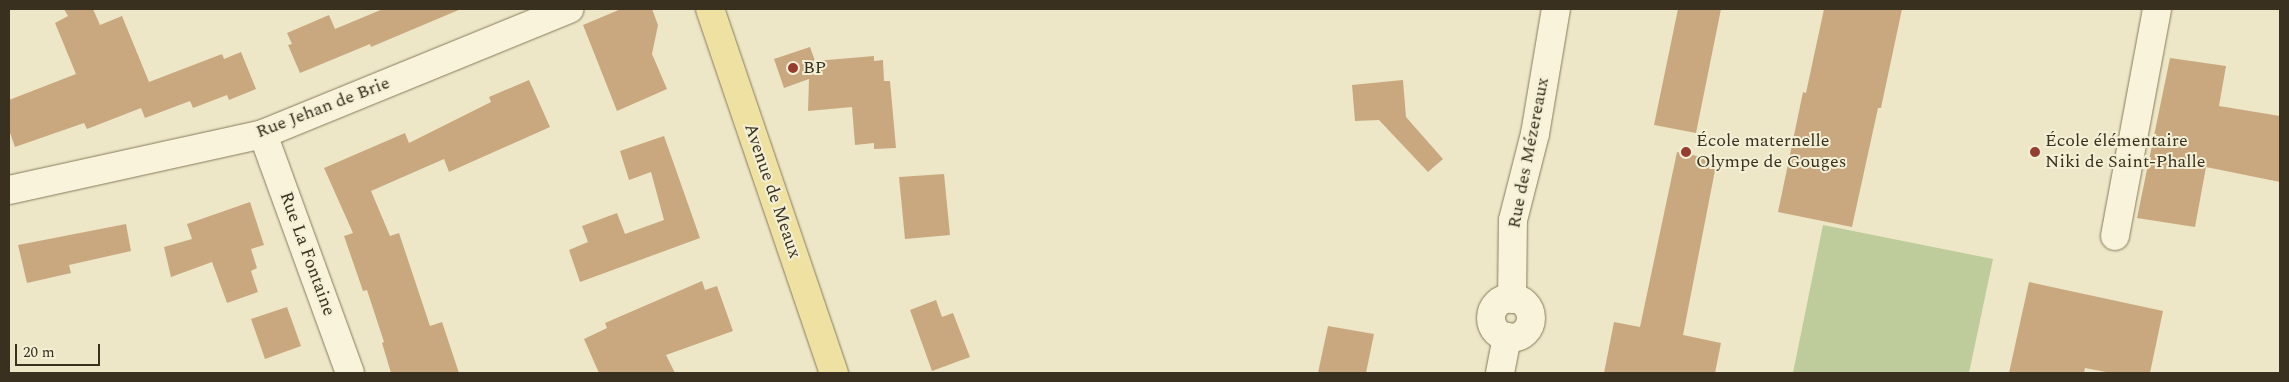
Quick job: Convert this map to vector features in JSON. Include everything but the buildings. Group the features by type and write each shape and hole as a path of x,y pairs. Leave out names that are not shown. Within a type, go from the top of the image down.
{"main road":[{"name":"Avenue de Meaux","path":"710,9 834,373"}],"street":[{"name":"Rue Jehan de Brie","path":"9,190 263,134 569,9"},
{"name":"Rue des Mézereaux","path":"1500,373 1507,338 1494,328 1491,316 1498,304 1512,298 1513,220 1535,134 1556,9"},
{"path":"2115,236 2157,9"},
{"name":"Rue La Fontaine","path":"263,134 350,373"}],"green space":[{"path":"1823,225 1993,259 1969,373 1793,373"}],"place":[{"name":"BP","path":"793,68"},
{"name":"École maternelle Olympe de Gouges","path":"1686,152"},
{"name":"École élémentaire Niki de Saint-Phalle","path":"2035,152"}]}
